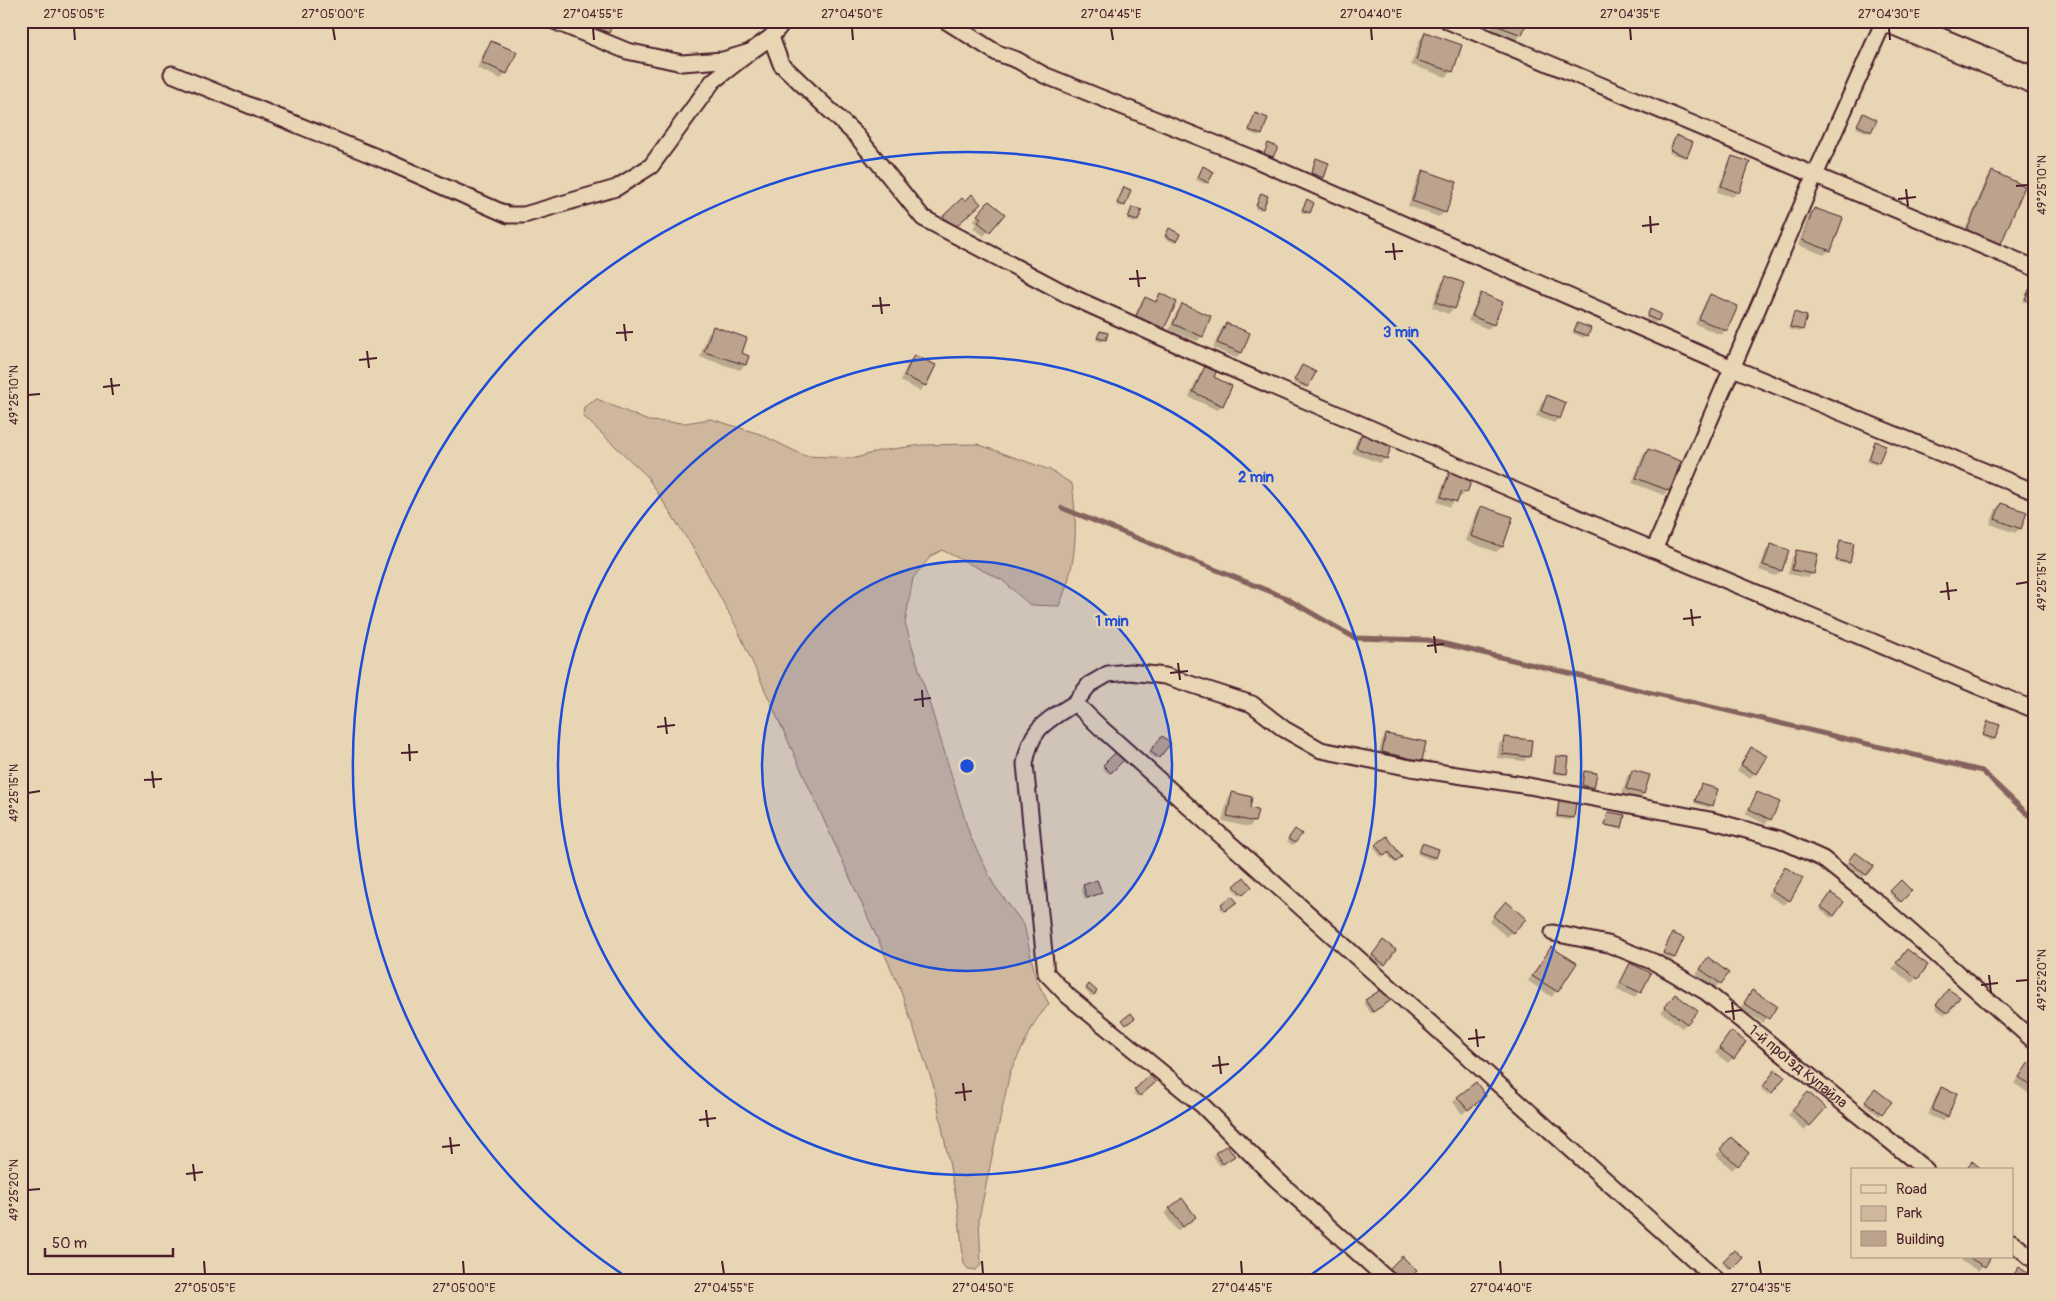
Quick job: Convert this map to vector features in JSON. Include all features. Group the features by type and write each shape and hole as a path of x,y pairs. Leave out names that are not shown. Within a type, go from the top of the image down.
{"main road":[{"path":"1892,21 2035,81"}],"street":[{"path":"554,21 627,51 682,63 723,60 750,52"},
{"path":"172,74 384,160 508,215 524,215 616,188 651,166 713,81 771,37 784,21"},
{"path":"946,21 997,53 1017,60 1044,75 1254,159 1733,368 2035,492"},
{"path":"1448,21 2035,268"},
{"path":"1654,550 1815,175 1884,21"},
{"path":"771,37 781,64 856,136 923,218 1081,301 1654,550 2035,710"},
{"path":"1388,1280 1276,1178 1203,1106 1068,996 1046,973 1025,764 1028,746 1034,732 1075,702 1089,685 1108,674 1130,672 1165,676 1252,704 1284,729 1321,750 1411,768 1529,786 1710,820 1779,839 1823,859 1877,902 2035,1042"},
{"path":"1075,702 1333,937 1717,1280"},
{"name":"1-й проїзд Купайла","path":"1553,933 1608,944 1654,962 1706,992 1924,1168"},
{"path":"2014,1244 2035,1261"}],"green space":[{"path":"597,399 648,421 685,423 711,419 760,434 805,456 856,458 878,451 922,445 977,444 1050,470 1072,484 1075,516 1073,561 1059,606 1030,605 1002,580 942,550 931,556 913,578 905,623 970,836 994,885 1024,925 1036,979 1049,1004 1036,1020 1010,1072 979,1218 981,1265 976,1270 968,1269 964,1264 957,1202 934,1087 899,986 736,626 695,551 646,475 583,416 584,407"}],"building":[{"path":"590,21 614,21 609,33 589,24"},
{"path":"1497,21 1527,21 1522,35 1495,25"},
{"path":"1425,32 1462,45 1453,72 1416,60"},
{"path":"491,41 517,52 507,74 481,62"},
{"path":"1255,113 1268,118 1262,135 1249,130"},
{"path":"1863,113 1877,120 1871,132 1857,125"},
{"path":"1676,135 1693,142 1687,157 1670,150"},
{"path":"1268,143 1278,147 1273,157 1264,154"},
{"path":"1732,156 1750,162 1739,193 1721,186"},
{"path":"1316,158 1329,163 1324,178 1311,173"},
{"path":"1203,166 1214,172 1208,183 1198,177"},
{"path":"1423,170 1457,182 1446,213 1412,201"},
{"path":"1992,171 2025,186 2001,244 1967,230"},
{"path":"1124,187 1131,190 1125,206 1117,203"},
{"path":"1261,193 1268,196 1263,209 1256,206"},
{"path":"972,194 981,204 954,228 943,216 962,198 965,201"},
{"path":"1307,199 1314,203 1310,213 1302,210"},
{"path":"989,201 1005,214 990,232 978,222 981,218 977,215"},
{"path":"1132,207 1142,210 1138,221 1128,218"},
{"path":"1814,208 1843,218 1831,251 1802,240"},
{"path":"1169,228 1180,234 1177,241 1165,236"},
{"path":"1446,276 1464,283 1455,309 1436,302"},
{"path":"2033,281 2035,282 2035,304 2025,299"},
{"path":"1160,293 1177,302 1163,331 1135,318 1145,297 1156,302"},
{"path":"1481,293 1503,302 1494,325 1472,316"},
{"path":"1710,294 1738,306 1727,331 1699,319"},
{"path":"1182,304 1211,316 1203,337 1173,324"},
{"path":"1650,309 1661,314 1658,321 1647,316"},
{"path":"1794,312 1807,316 1803,330 1790,327"},
{"path":"1226,323 1250,333 1242,353 1217,343"},
{"path":"1577,323 1591,328 1588,336 1574,331"},
{"path":"713,326 747,338 742,353 749,356 746,365 704,352"},
{"path":"1100,331 1108,333 1106,340 1097,338"},
{"path":"914,355 936,365 926,386 904,376"},
{"path":"1302,365 1316,372 1308,387 1294,380"},
{"path":"1205,366 1217,370 1214,377 1232,386 1223,406 1193,392"},
{"path":"1547,395 1566,403 1560,419 1541,411"},
{"path":"1362,433 1392,443 1387,459 1356,448"},
{"path":"1875,441 1886,445 1879,463 1869,459"},
{"path":"1648,449 1681,461 1670,491 1636,478"},
{"path":"1450,471 1472,479 1467,493 1461,491 1457,502 1441,497"},
{"path":"2001,503 2027,512 2021,529 1995,519"},
{"path":"1481,506 1513,517 1503,547 1471,536"},
{"path":"1840,540 1854,543 1850,563 1836,560"},
{"path":"1771,544 1789,550 1782,571 1763,565"},
{"path":"1796,550 1818,554 1814,574 1792,570"},
{"path":"1988,721 2000,725 1995,739 1983,735"},
{"path":"1386,734 1426,742 1422,761 1382,752"},
{"path":"1162,736 1171,743 1159,758 1150,751"},
{"path":"1504,737 1532,740 1530,757 1502,754"},
{"path":"1751,747 1767,756 1756,774 1741,765"},
{"path":"1117,751 1125,759 1111,773 1103,765"},
{"path":"1556,756 1569,757 1567,774 1554,772"},
{"path":"1632,770 1650,775 1644,794 1626,789"},
{"path":"1584,771 1597,773 1594,788 1582,785"},
{"path":"1701,784 1718,789 1713,806 1695,801"},
{"path":"1232,792 1252,797 1250,808 1258,810 1255,822 1227,816"},
{"path":"1757,792 1780,802 1771,820 1749,809"},
{"path":"1559,800 1576,802 1574,818 1557,816"},
{"path":"1608,812 1625,815 1622,828 1605,825"},
{"path":"1295,829 1302,834 1295,843 1288,839"},
{"path":"1387,836 1402,857 1396,862 1389,852 1384,856 1375,845"},
{"path":"1422,843 1439,849 1436,858 1419,852"},
{"path":"1855,852 1874,866 1866,875 1848,861"},
{"path":"1785,867 1803,878 1790,901 1771,890"},
{"path":"1244,877 1252,887 1243,895 1234,886"},
{"path":"1097,880 1102,893 1087,898 1083,885"},
{"path":"1901,880 1912,891 1901,902 1890,891"},
{"path":"1831,893 1844,902 1834,916 1821,907"},
{"path":"1232,896 1237,902 1225,911 1221,904"},
{"path":"1506,901 1526,919 1513,933 1493,916"},
{"path":"1672,933 1684,938 1675,958 1663,953"},
{"path":"1383,940 1396,950 1385,965 1372,955"},
{"path":"1551,947 1577,963 1558,992 1532,976"},
{"path":"1907,949 1928,965 1918,979 1896,963"},
{"path":"1708,957 1729,973 1721,984 1700,969"},
{"path":"1630,963 1651,973 1641,993 1620,983"},
{"path":"1089,984 1097,991 1094,995 1086,988"},
{"path":"1382,989 1390,1001 1373,1012 1365,1000"},
{"path":"1948,989 1960,997 1948,1013 1936,1005"},
{"path":"1752,990 1777,1006 1769,1019 1744,1003"},
{"path":"1675,994 1698,1011 1687,1024 1665,1007"},
{"path":"1131,1013 1135,1018 1126,1025 1122,1020"},
{"path":"1731,1031 1746,1042 1734,1059 1719,1048"},
{"path":"2029,1062 2035,1066 2035,1089 2019,1077"},
{"path":"1775,1070 1785,1077 1772,1093 1763,1086"},
{"path":"1150,1075 1156,1082 1140,1096 1134,1090"},
{"path":"1476,1082 1486,1096 1468,1110 1457,1097"},
{"path":"1941,1087 1957,1093 1948,1117 1932,1110"},
{"path":"1875,1089 1892,1102 1882,1114 1865,1101"},
{"path":"1808,1092 1826,1108 1810,1126 1792,1110"},
{"path":"1731,1137 1749,1153 1738,1166 1720,1149"},
{"path":"1227,1145 1235,1156 1223,1164 1215,1153"},
{"path":"1972,1161 1981,1168 1967,1168"},
{"path":"1182,1198 1196,1217 1183,1227 1169,1208"},
{"path":"1734,1250 1743,1258 1732,1269 1723,1261"},
{"path":"1402,1256 1417,1271 1408,1280 1401,1280 1390,1268"},
{"path":"1970,1258 1990,1258 1985,1267"},
{"path":"2019,1267 2035,1279 2035,1280 2010,1280"}],"waterway":[{"path":"1062,508 1284,597 1355,638 1428,640 1982,771 2035,821"}]}
